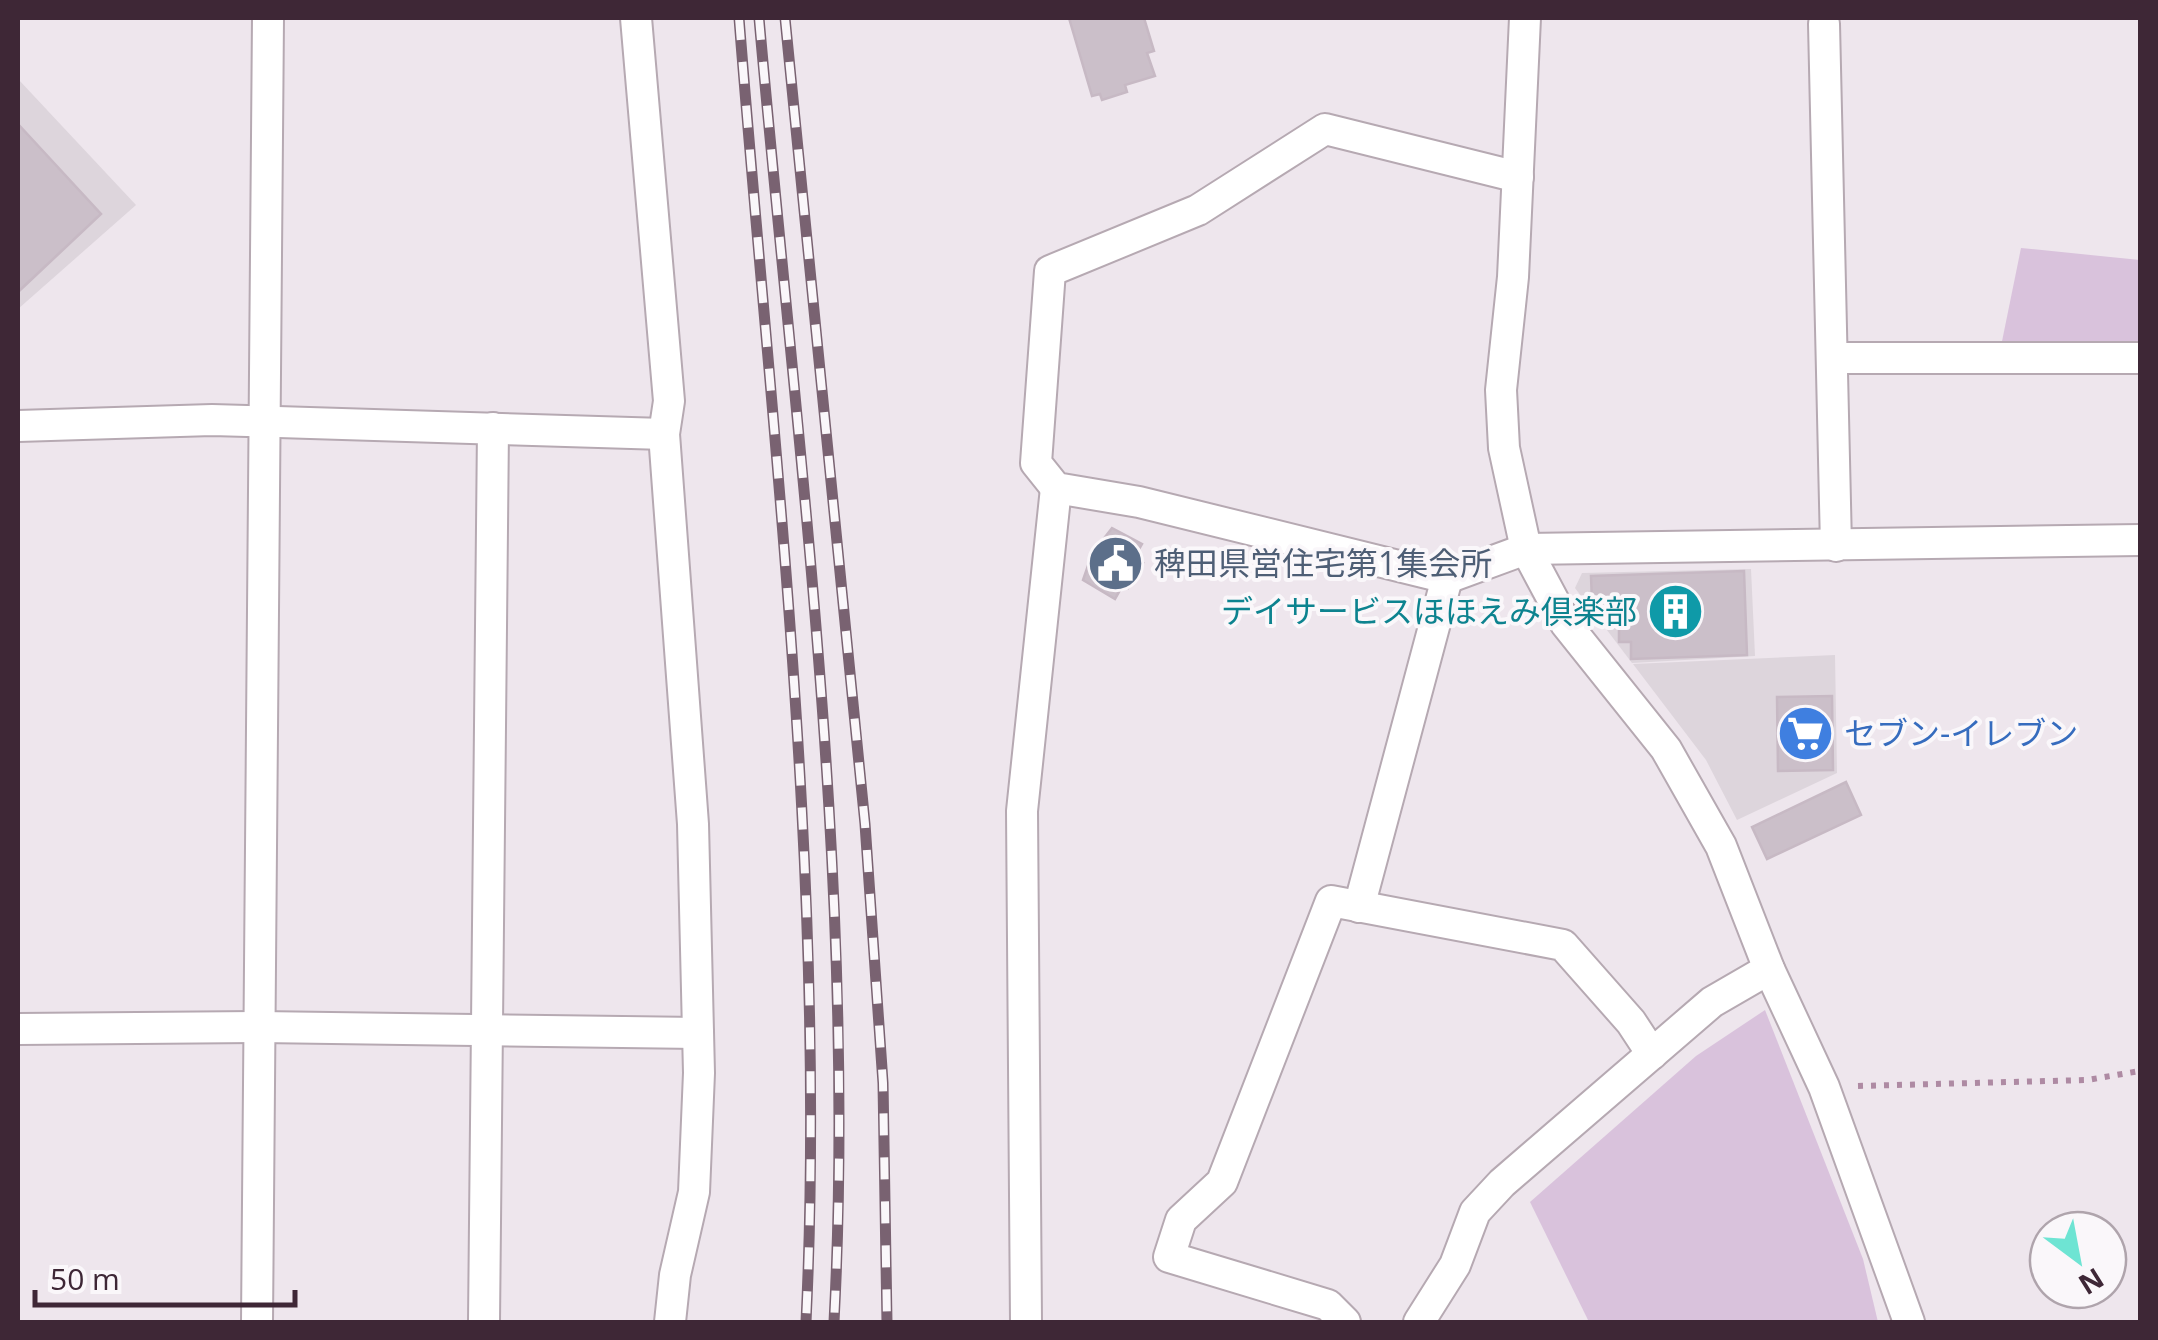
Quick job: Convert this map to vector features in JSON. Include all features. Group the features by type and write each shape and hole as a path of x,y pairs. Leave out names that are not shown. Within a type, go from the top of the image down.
{"street":[{"path":"257,1322 268,18"},
{"path":"636,18 669,401 664,434 693,824 698,1034 694,1192 675,1275 670,1322"},
{"path":"1525,18 1518,177 1501,390 1504,448 1526,549 1566,624 1666,749 1721,846 1769,969 1824,1088 1909,1322"},
{"path":"1824,24 1835,358 1836,546"},
{"path":"1518,177 1325,129 1198,210 1050,271 1036,462 1056,488 1139,502 1447,578 1526,549 2140,540"},
{"path":"1835,358 2140,358"},
{"path":"18,426 212,420 664,434"},
{"path":"484,1322 494,428"},
{"path":"1026,1322 1022,811 1056,488"},
{"path":"1359,907 1447,578"},
{"path":"1345,1322 1328,1306 1169,1257 1181,1220 1222,1182 1330,901 1563,945 1630,1022 1652,1054"},
{"path":"1419,1322 1454,1265 1475,1212 1502,1183 1712,1002 1769,969"},
{"path":"18,1029 260,1027 698,1034"}],"path":[{"path":"1824,1088 2086,1080 2140,1070"}],"shaded area":[{"path":"18,79 136,205 18,309"},
{"path":"2021,248 2140,260 2140,358 1998,361"},
{"name":"デイサービスほほえみ倶楽部","path":"1751,569 1755,656 1632,663 1575,588 1582,573"},
{"path":"1835,655 1837,773 1737,820 1706,760 1633,664"},
{"path":"1765,1010 1863,1259 1878,1322 1589,1322 1530,1202 1696,1056"}],"building":[{"path":"1069,18 1144,18 1154,51 1147,53 1155,76 1125,85 1127,92 1102,100 1100,94 1092,96"},
{"path":"18,124 101,214 18,292"},
{"name":"稗田県営住宅第1集会所","path":"1112,528 1142,544 1134,558 1143,563 1128,588 1123,585 1115,599 1083,580 1091,557 1096,561 1104,549 1098,546"},
{"name":"デイサービスほほえみ倶楽部","path":"1744,571 1747,655 1631,659 1631,642 1619,642 1619,623 1607,624 1606,601 1592,602 1591,576"},
{"name":"セブン-イレブン","path":"1832,696 1833,770 1778,771 1777,697"},
{"path":"1846,782 1861,815 1767,859 1752,827"}],"railway":[{"path":"739,18 781,506 803,832 811,1159 806,1322"},
{"path":"759,18 805,506 830,833 839,1159 834,1322"},
{"path":"785,18 865,824 883,1083 887,1322"}],"place":[{"name":"稗田県営住宅第1集会所","path":"1115,564"},
{"name":"デイサービスほほえみ倶楽部","path":"1676,612"},
{"name":"セブン-イレブン","path":"1805,734"}]}
